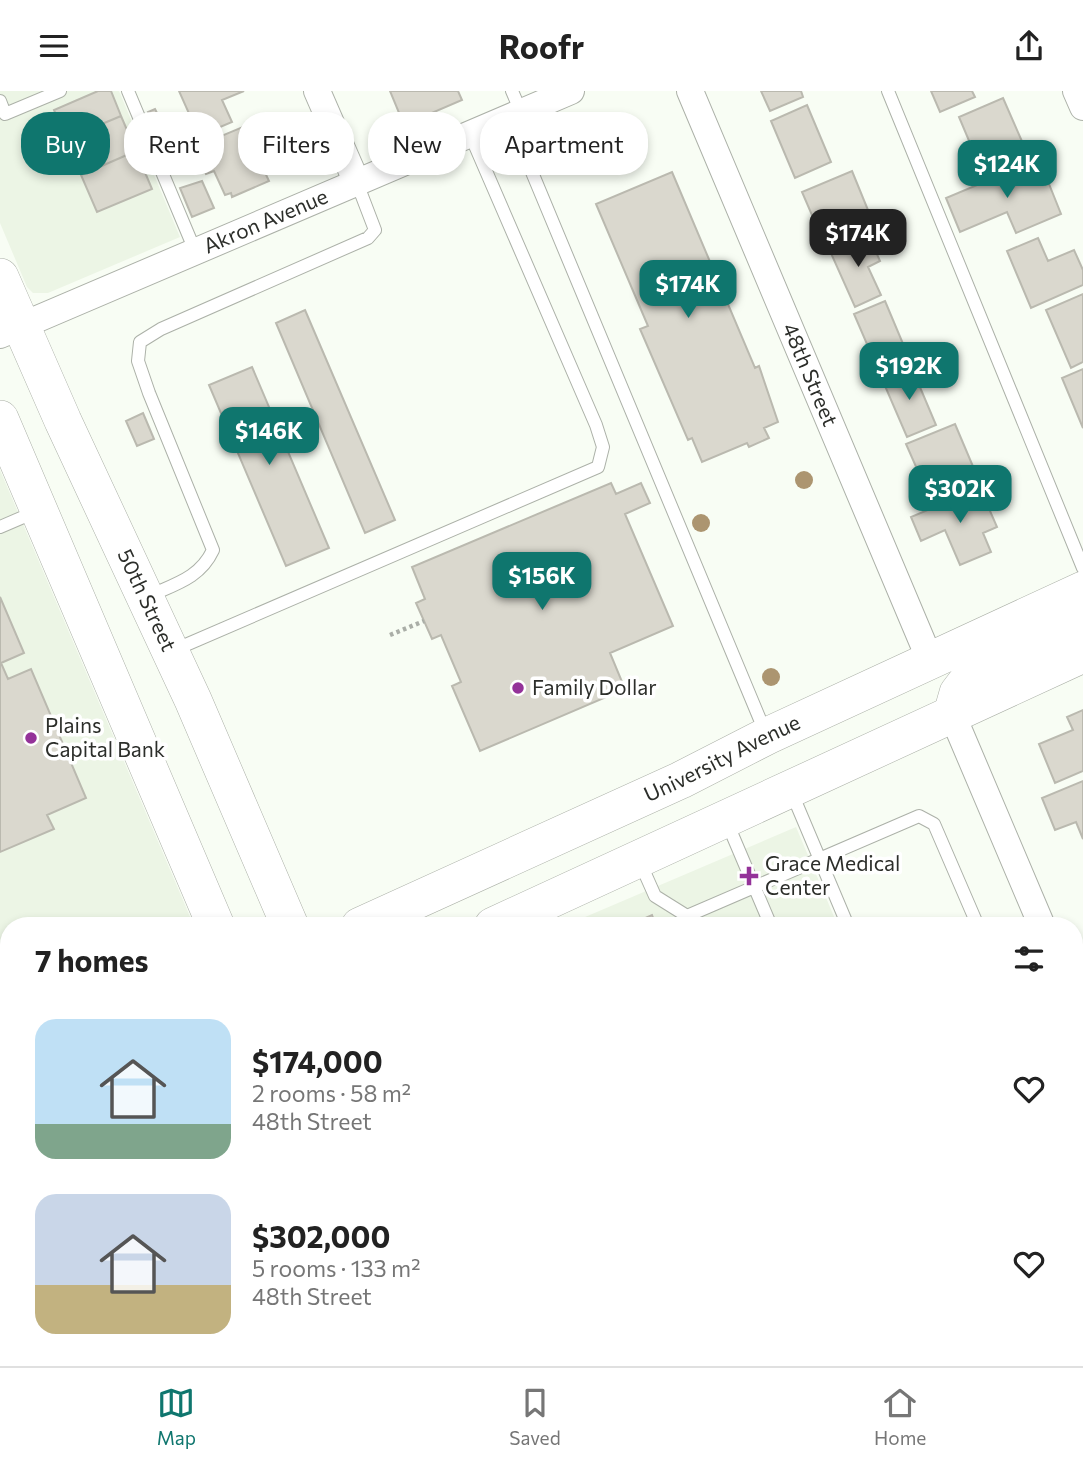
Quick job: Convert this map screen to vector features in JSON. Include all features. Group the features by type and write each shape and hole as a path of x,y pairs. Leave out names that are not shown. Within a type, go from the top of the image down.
{"main road":[{"name":"50th Street","path":"0,277 11,331 171,651 286,917"},
{"path":"0,419 212,917"},
{"name":"University Avenue","path":"380,917 681,780 766,736 1083,590"},
{"path":"952,714 958,693 971,676 1083,621"},
{"path":"518,917 1083,655"},
{"path":"681,780 715,825"}],"street":[{"path":"317,91 357,183"},
{"name":"Akron Avenue","path":"11,331 470,134 514,107 571,91"},
{"name":"48th Street","path":"690,91 930,660"},
{"path":"1076,91 1083,107"},
{"path":"952,714 1038,917"}],"lane":[{"path":"0,101 5,114 60,91"},
{"path":"128,91 196,253"},
{"path":"888,91 1083,568"},
{"path":"514,107 766,736"},
{"path":"171,651 598,467 603,447 596,425 470,134"},
{"path":"145,598 192,577 206,565 213,550 149,393 138,361 140,342 161,329 368,238 375,230 357,183"},
{"path":"0,527 39,511"},
{"path":"790,789 844,917"},
{"path":"697,917 754,887 919,816 934,824 974,917"},
{"path":"715,825 754,887 767,917"},
{"path":"638,860 655,896 684,917"}],"path":[{"path":"390,635 424,621"}],"shaded area":[{"path":"0,91 119,91 128,112 124,112 124,175 154,175 180,237 48,293 33,293 27,287 0,223"},
{"path":"0,470 190,917 0,917"},
{"name":"Grace Medical Center","path":"796,827 834,917 585,917"}],"building":[{"path":"98,91 111,91 121,116 110,121 110,112 54,110"},
{"path":"179,91 244,91 222,100 232,122 224,125 224,112 188,112"},
{"path":"390,91 458,91 462,100 434,112 399,112"},
{"path":"761,91 801,91 803,97 770,111"},
{"path":"931,91 972,91 975,97 940,112"},
{"path":"1003,98 1028,155 983,174 959,117"},
{"path":"807,105 831,162 795,178 771,121"},
{"path":"121,116 124,123 124,156 110,162 110,121"},
{"path":"238,129 238,175 266,175 269,181 232,197 231,193 225,195 216,175 224,175 224,135"},
{"path":"124,156 124,175 146,175 152,189 97,212 81,175 110,175 110,162"},
{"path":"1039,159 1061,214 1016,233 1007,212 960,232 946,198"},
{"path":"852,171 870,215 821,236 802,192"},
{"path":"672,172 755,368 759,366 778,422 764,428 769,438 749,447 747,443 702,462 692,438 688,440 640,329 648,326 596,204"},
{"path":"202,181 214,208 192,217 180,188"},
{"path":"868,234 880,261 868,267 881,295 855,307 830,251"},
{"path":"1038,238 1048,261 1074,250 1083,270 1083,285 1031,308 1007,251"},
{"path":"1083,294 1083,362 1071,368 1046,310"},
{"path":"885,301 909,358 879,372 854,314"},
{"path":"305,310 395,520 365,533 276,323"},
{"path":"911,366 936,425 907,437 882,379"},
{"path":"252,367 329,548 286,566 209,385"},
{"path":"1083,369 1083,428 1062,378"},
{"path":"143,413 154,439 137,446 126,421"},
{"path":"955,424 980,483 932,503 906,444"},
{"path":"611,483 616,494 641,483 650,503 625,514 673,626 610,653 625,689 480,751 452,686 461,682 441,635 432,639 416,603 425,599 412,567"},
{"path":"980,488 997,527 983,533 991,552 960,565 945,530 921,541 911,517"},
{"name":"Plains Capital Bank","path":"0,597 24,653 1,663 8,679 31,669 86,798 47,815 54,829 0,852"},
{"path":"1083,710 1083,771 1055,783 1039,744 1073,730 1067,717"},
{"path":"1083,781 1083,839 1076,822 1055,830 1042,798"}],"place":[{"name":"Family Dollar","path":"518,688"},
{"name":"Plains Capital Bank","path":"31,738"},
{"name":"Grace Medical Center","path":"749,876"}]}
